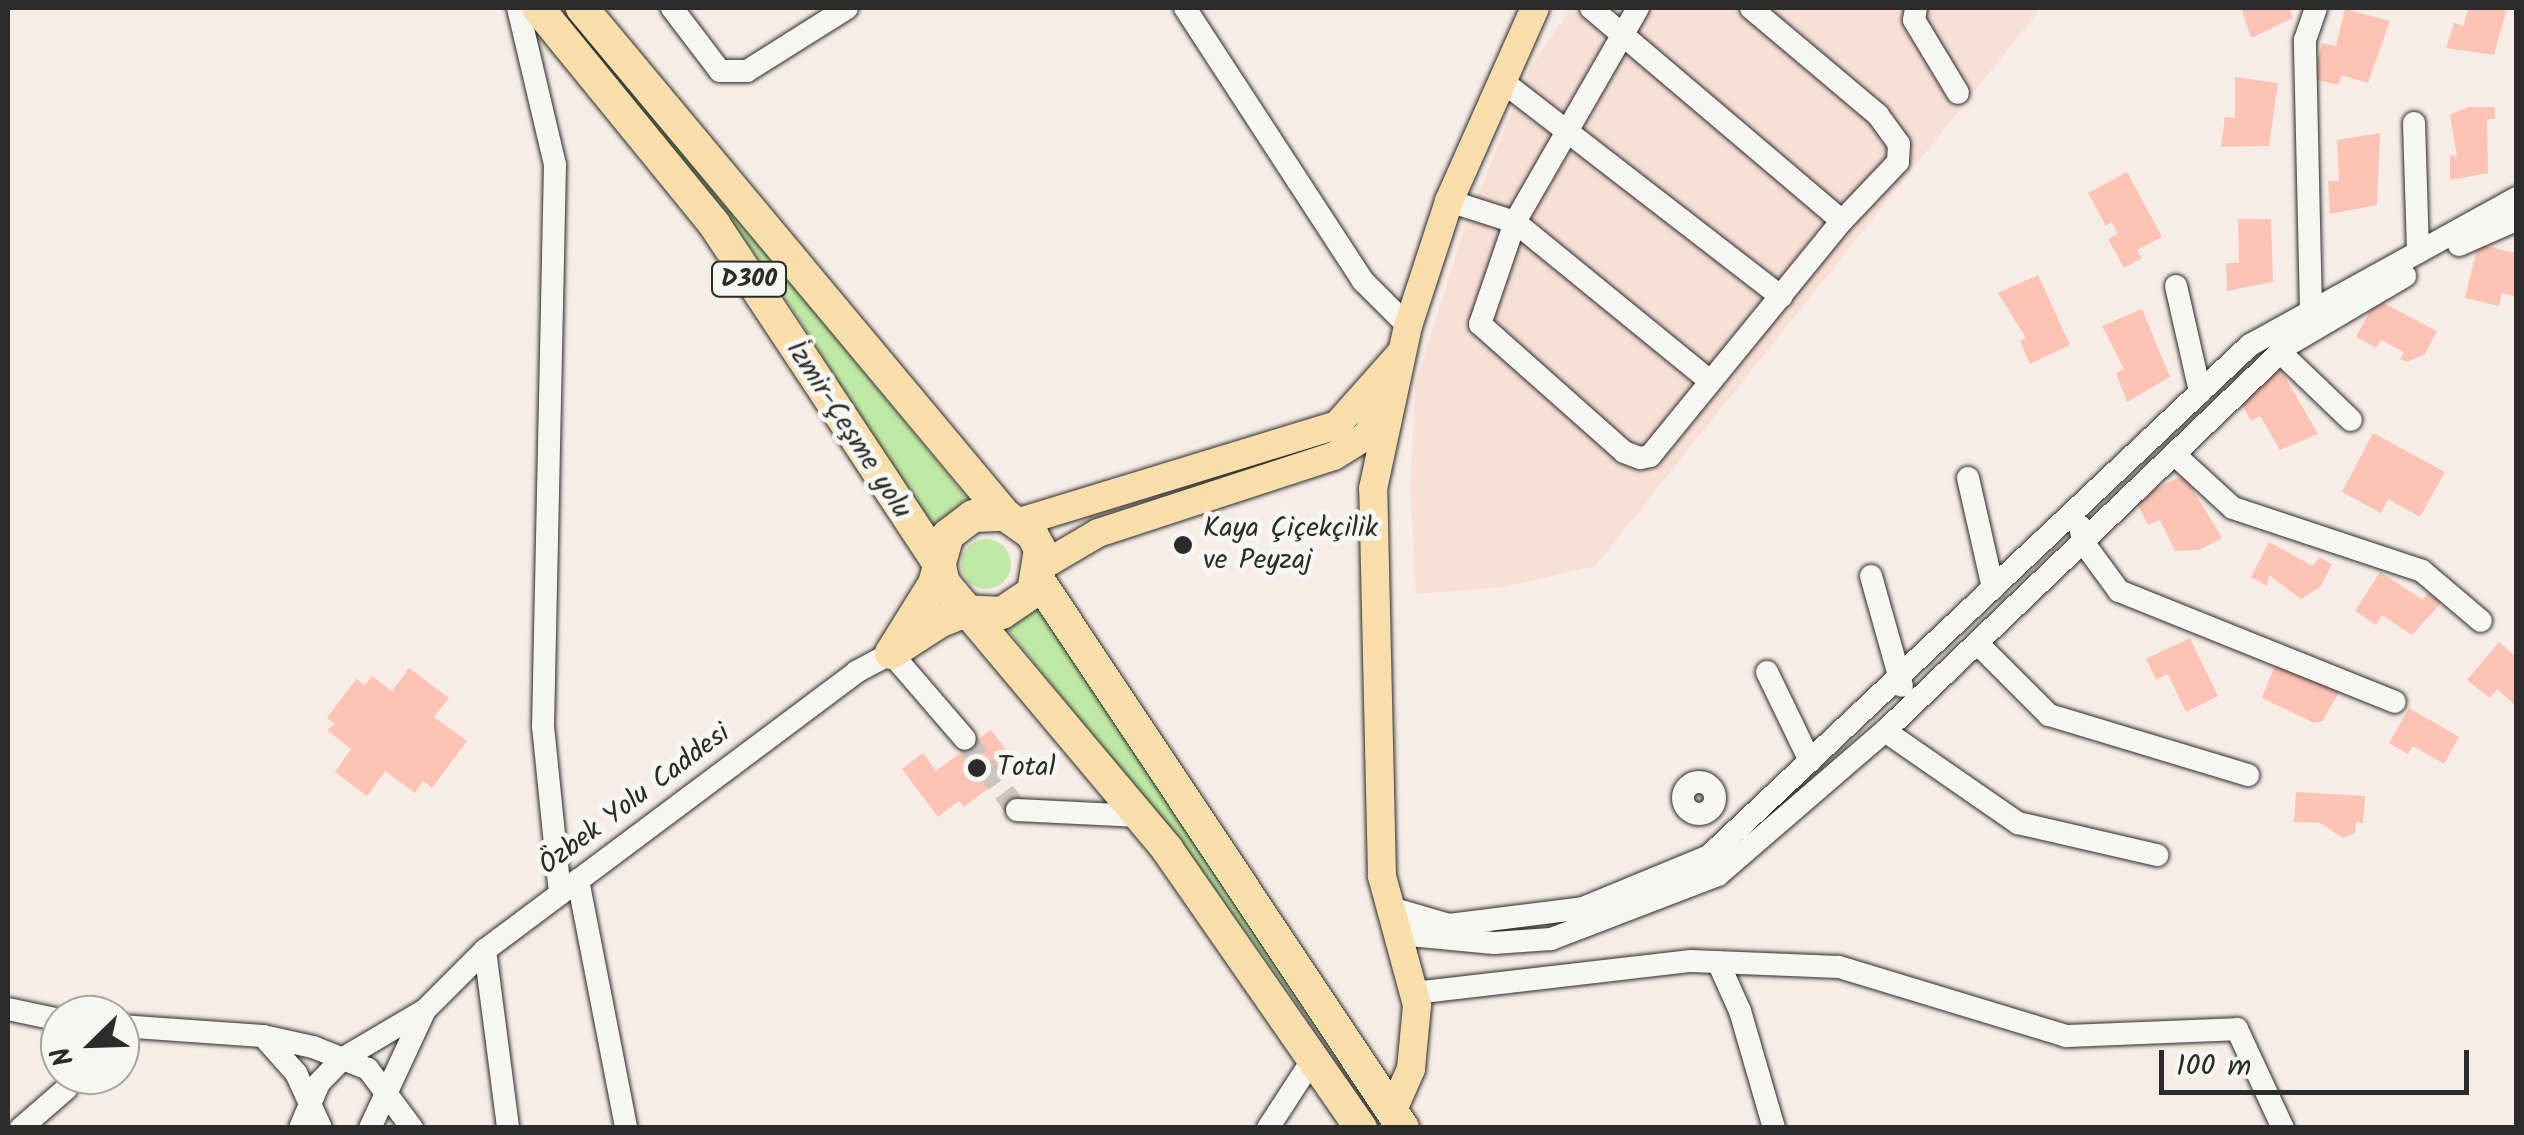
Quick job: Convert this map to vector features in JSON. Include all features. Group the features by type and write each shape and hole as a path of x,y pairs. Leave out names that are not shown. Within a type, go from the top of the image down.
{"highway":[{"name":"İzmir-Çeşme yolu","path":"538,8 714,224 940,566"},
{"name":"İzmir-Çeşme yolu","path":"582,8 1012,518"},
{"path":"891,653 940,566 948,535 973,516 1012,518"},
{"name":"D300","path":"1012,518 1040,550 1040,574 1398,1120"},
{"name":"D300","path":"940,566 944,583 1139,816 1361,1128"},
{"path":"891,653 966,610 1014,609 1040,574"}],"main road":[{"path":"1040,574 1098,533 1334,456 1367,435 1405,339 1449,202 1534,10"},
{"path":"1012,518 1338,426 1405,339"},
{"path":"1398,1120 1411,1069 1414,993 1382,876 1374,489 1405,339"}],"street":[{"path":"518,8 555,164 543,726 569,887 626,1128"},
{"path":"672,8 720,70 747,72 847,8"},
{"path":"1185,8 1362,281 1405,339"},
{"path":"1591,8 1842,220"},
{"path":"1638,8 1515,222 1480,324 1624,452 1650,456 1842,220 1898,162 1899,144 1878,115 1751,8"},
{"path":"1916,8 1914,20 1958,93"},
{"path":"2311,312 2305,40 2316,8"},
{"path":"1502,82 1570,130 1781,297"},
{"path":"2414,123 2418,252"},
{"path":"1395,921 1449,925 1583,908 1709,856 2250,345 2516,198"},
{"path":"1449,202 1515,222 1710,381"},
{"path":"1395,921 1494,943 1551,939 1718,876 1886,732 2280,352 2470,239 2516,220"},
{"path":"2176,286 2200,392"},
{"path":"2280,352 2351,420"},
{"path":"2174,454 2233,508 2422,571 2482,621"},
{"path":"1968,478 1993,588"},
{"path":"2077,508 2083,542 2118,592 2395,702"},
{"path":"1871,576 1909,709"},
{"path":"1977,643 2049,715 2248,775"},
{"path":"891,653 965,739"},
{"name":"Özbek Yolu Caddesi","path":"425,1010 485,950 856,672 891,653"},
{"path":"1767,672 1810,761"},
{"path":"1886,732 2018,823 2157,855"},
{"path":"1016,810 1139,816"},
{"path":"1703,814 1709,856"},
{"path":"485,950 508,1128"},
{"path":"1718,962 1740,1012 1774,1128"},
{"path":"1414,993 1718,962 1839,967 2066,1036 2236,1029 2283,1128"},
{"path":"8,1009 40,1016"},
{"path":"310,1121 319,1083 342,1060 425,1010"},
{"path":"370,1128 425,1010"},
{"path":"140,1027 263,1036 368,1069 412,1128"},
{"path":"263,1036 296,1073 310,1121"},
{"path":"1268,1128 1313,1059"},
{"path":"21,1128 59,1095"}],"shaded area":[{"path":"1571,8 2041,8 1595,566 1504,587 1416,594 1410,488 1415,386 1466,222 1532,65"}],"green space":[{"path":"559,8 566,8 971,503 933,532 767,268"},
{"path":"986,539 1003,547 1011,564 1003,581 986,589 969,581 961,564 969,547"},
{"path":"1038,600 1387,1127 1212,886 1004,625"}],"building":[{"path":"2290,8 2293,18 2251,38 2242,10"},
{"path":"2469,8 2507,8 2494,55 2446,48 2454,23 2463,26"},
{"path":"2345,9 2390,21 2368,83 2341,75 2339,85 2313,79 2322,43 2336,46"},
{"path":"2235,77 2278,83 2269,146 2221,147 2225,117 2235,118"},
{"path":"2468,107 2495,107 2495,119 2487,119 2488,173 2450,180 2450,154 2457,157 2450,115"},
{"path":"2380,133 2377,205 2330,214 2328,181 2339,181 2337,140"},
{"path":"2127,172 2162,237 2137,250 2142,258 2124,268 2108,239 2118,234 2112,222 2106,226 2088,193"},
{"path":"2238,219 2271,219 2273,282 2227,291 2226,263 2239,263"},
{"path":"2478,244 2516,253 2516,297 2502,293 2499,306 2465,298"},
{"path":"2038,275 2070,345 2030,364 2020,341 2026,338 1998,293"},
{"path":"2376,299 2437,331 2425,354 2407,362 2400,359 2404,352 2381,340 2376,348 2356,337"},
{"path":"2142,309 2170,377 2127,402 2116,373 2124,369 2102,326"},
{"path":"2281,370 2318,434 2280,450 2260,416 2251,421 2237,396"},
{"path":"2373,433 2445,472 2420,517 2388,499 2381,513 2342,492"},
{"path":"2184,475 2222,538 2199,550 2175,551 2160,520 2148,525 2135,499"},
{"path":"2269,542 2313,566 2319,557 2332,564 2320,587 2301,599 2269,575 2267,586 2251,577"},
{"path":"2380,572 2423,600 2428,593 2442,602 2412,635 2382,615 2376,625 2355,611"},
{"path":"2190,638 2218,696 2186,712 2168,674 2156,680 2146,659"},
{"path":"2499,642 2516,657 2516,706 2497,689 2490,698 2467,680"},
{"path":"2276,662 2341,688 2323,721 2314,723 2262,698"},
{"path":"409,668 449,698 434,717 467,741 432,788 423,781 415,793 385,771 367,796 335,772 351,749 327,730 335,724 327,718 356,679 365,685 372,676 392,691"},
{"path":"2409,708 2459,737 2444,764 2413,746 2408,754 2389,743"},
{"path":"991,730 1018,766 964,807 959,801 938,817 902,769 923,753 936,771"},
{"path":"2296,792 2365,796 2363,823 2356,822 2355,833 2343,838 2320,823 2294,822"}],"tunnel":[{"path":"965,739 1017,810"}],"place":[{"name":"Kaya Çiçekçilik ve Peyzaj","path":"1183,545"},
{"name":"Total","path":"977,768"}]}
